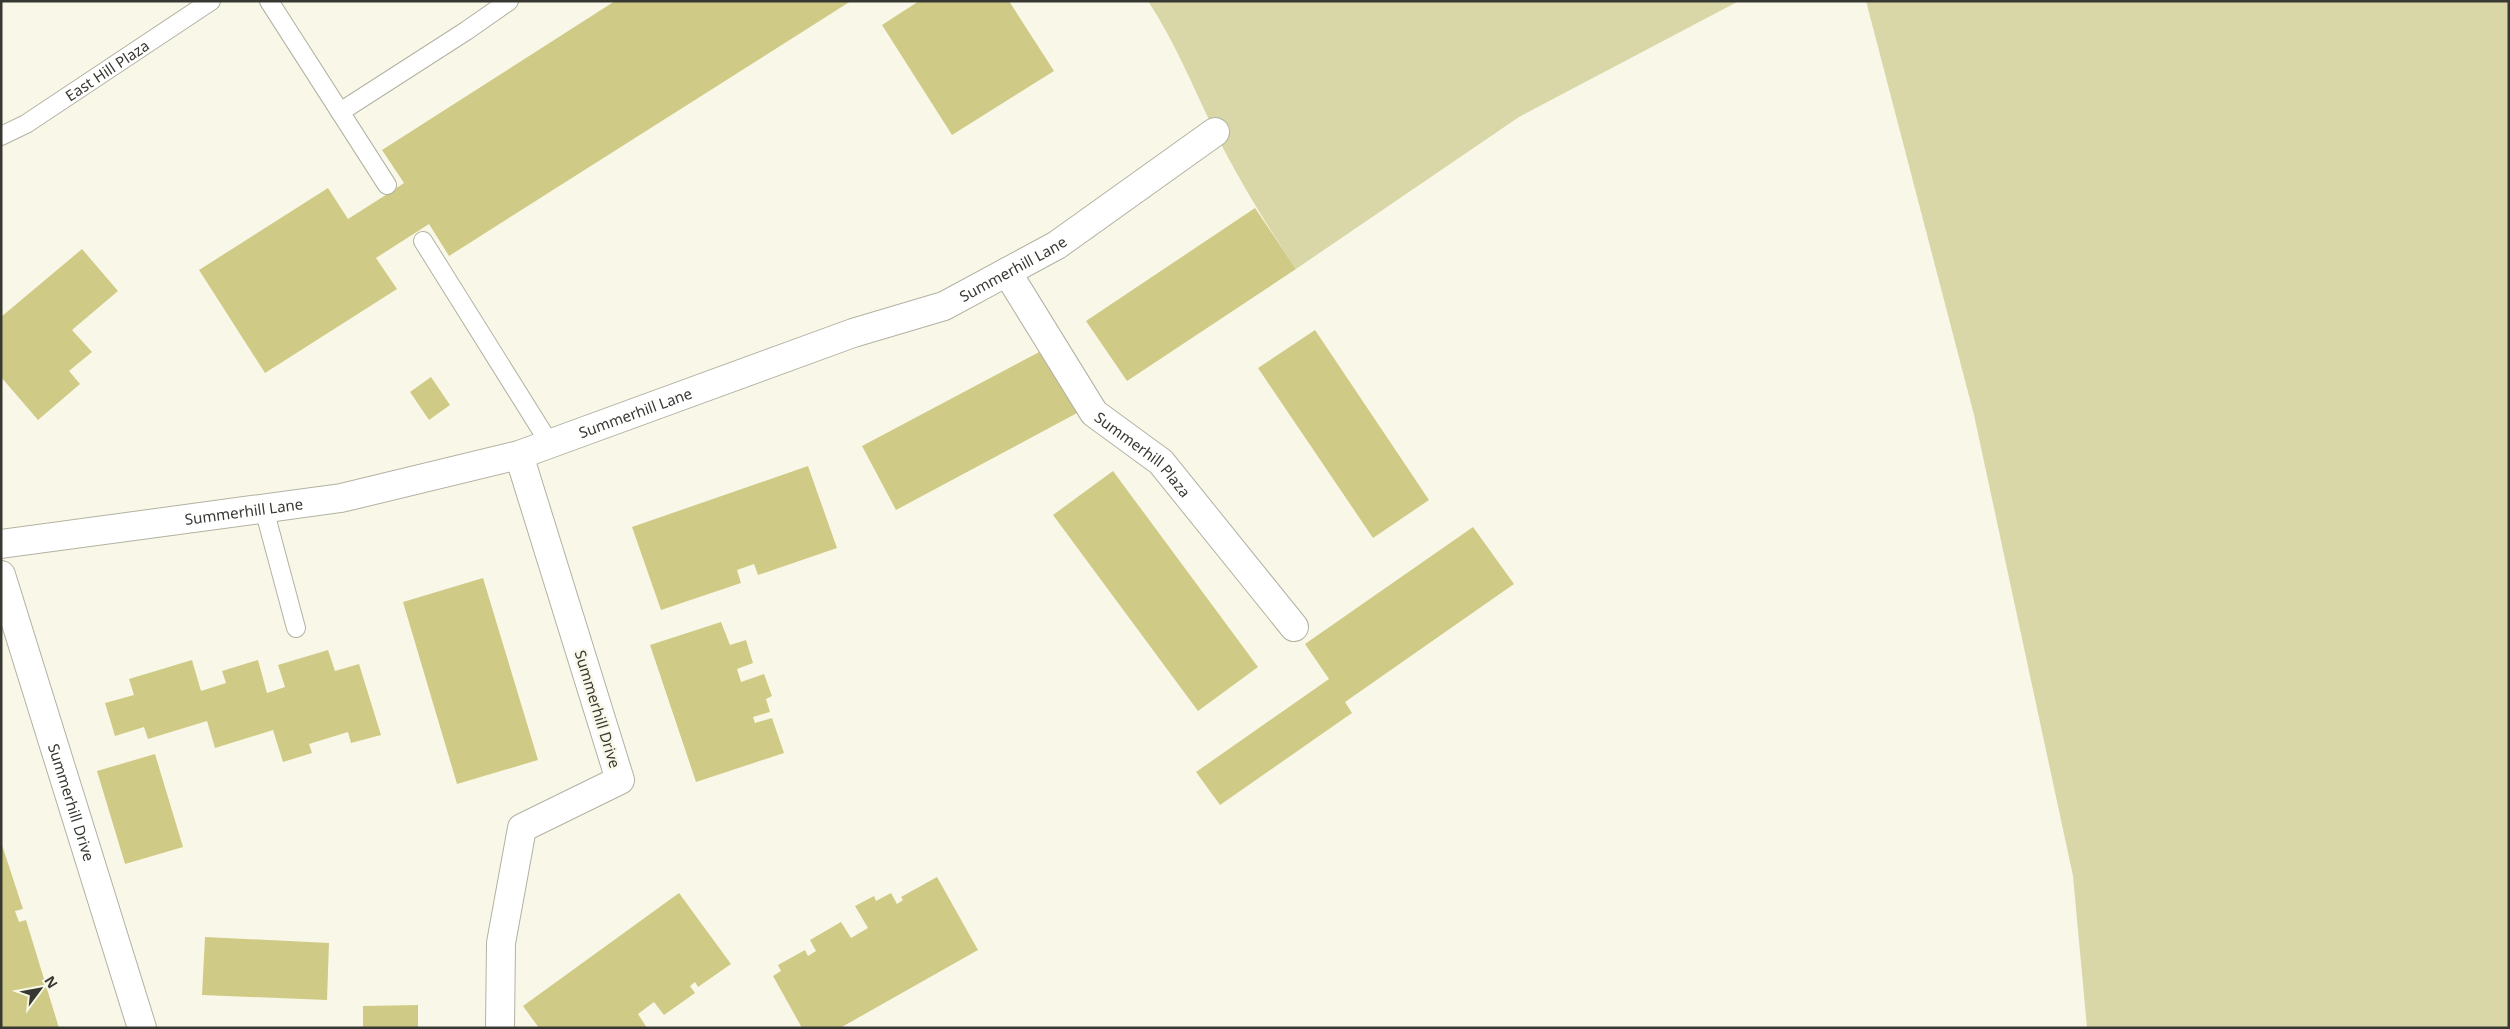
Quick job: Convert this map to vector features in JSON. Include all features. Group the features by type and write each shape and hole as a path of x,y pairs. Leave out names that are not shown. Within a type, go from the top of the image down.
{"street":[{"name":"Summerhill Lane","path":"1,544 341,498 519,455 852,333 944,306 1057,244 1215,132"},
{"name":"Summerhill Plaza","path":"1008,272 1094,413 1161,462 1294,627"},
{"name":"Summerhill Drive","path":"500,1028 501,943 522,828 620,780 519,455"},
{"name":"Summerhill Drive","path":"1,575 142,1028"}],"lane":[{"name":"East Hill Plaza","path":"1,136 26,124 211,1"},
{"path":"270,1 387,185"},
{"path":"340,112 509,1"},
{"path":"424,242 550,444"},
{"path":"264,509 296,628"}],"shaded area":[{"path":"1148,1 1739,1 1519,117 1296,269 1263,218 1233,166 1175,48"},
{"path":"1866,1 2509,1 2509,1028 2087,1028 2073,876 1974,415"}],"building":[{"path":"615,1 851,1 449,256 429,224 376,258 397,289 265,373 199,270 328,188 348,219 392,191 404,183 382,150"},
{"path":"919,1 1009,1 1054,71 952,135 882,25"},
{"path":"1255,208 1296,269 1127,381 1086,321"},
{"path":"82,249 118,291 72,330 92,352 69,371 80,384 38,420 1,377 1,317"},
{"path":"1315,330 1429,500 1373,538 1258,368"},
{"path":"1045,349 1079,412 896,510 862,446"},
{"path":"431,377 450,405 429,420 410,392"},
{"path":"808,466 837,548 758,575 754,564 737,570 741,583 661,610 632,527"},
{"path":"1113,471 1258,667 1198,711 1053,515"},
{"path":"1473,527 1514,584 1345,702 1352,713 1220,805 1196,772 1329,679 1305,644"},
{"path":"483,578 538,760 457,784 403,602"},
{"path":"721,622 730,645 746,640 753,663 737,669 741,682 764,674 772,696 766,699 770,712 753,717 755,723 772,718 784,753 696,782 650,645"},
{"path":"328,650 335,671 359,664 381,735 351,743 348,732 309,744 312,753 283,762 273,730 215,748 207,721 148,739 144,727 115,736 105,703 134,695 129,679 192,660 201,691 226,683 222,671 258,660 267,693 285,687 278,665"},
{"path":"155,754 183,847 125,864 97,771"},
{"path":"1,842 23,909 15,911 19,922 26,920 59,1028 1,1028"},
{"path":"937,877 978,950 840,1028 802,1028 773,976 781,971 778,965 805,950 808,956 816,951 810,940 841,922 851,938 868,928 855,906 874,896 876,901 891,893 897,904 903,900 901,897"},
{"path":"679,893 731,964 698,987 695,982 690,986 695,993 664,1015 654,1002 638,1014 647,1028 539,1028 523,1006"},
{"path":"205,937 329,943 327,1000 202,995"},
{"path":"418,1005 418,1028 363,1028 363,1006"}]}
